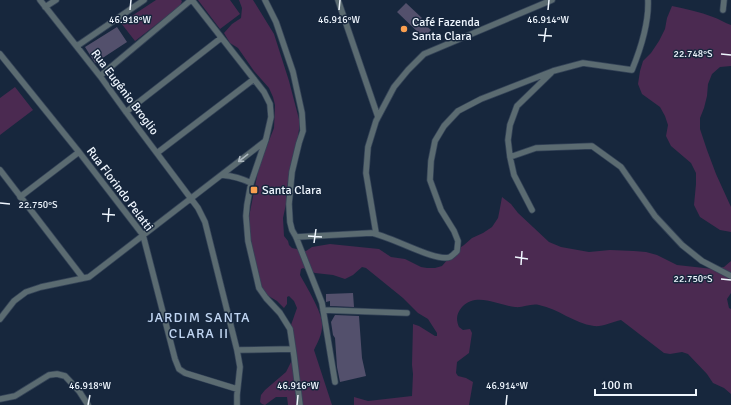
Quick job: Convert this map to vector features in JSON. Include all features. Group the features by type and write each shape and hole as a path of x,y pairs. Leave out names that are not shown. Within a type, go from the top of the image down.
{"street":[{"name":"Rua Eugênio Broglio","path":"40,0 100,76 198,208 205,222 240,367 237,389 237,405"},
{"path":"46,6 56,0"},
{"path":"77,46 144,0"},
{"path":"100,76 191,0 264,92 270,104 271,117 265,142 251,183 246,222 248,240 259,288 280,313 290,329 300,405"},
{"path":"265,0 276,22 290,65 302,113 303,131 292,172 289,204 290,222 322,303 335,382"},
{"path":"338,0 378,117"},
{"path":"376,234 366,173 368,147 376,121 394,87 424,54 552,0"},
{"path":"296,237 371,233 433,256 441,258 450,257 457,251 458,240 454,230 440,210 430,180 431,161 435,141 444,126 458,111 481,99 553,71 583,63 632,70 638,56 645,30 648,0"},
{"path":"723,10 724,0"},
{"path":"126,112 222,38"},
{"name":"Rua Florindo Pelatti","path":"0,54 143,235 175,359 179,369 185,373 237,389"},
{"path":"532,210 514,175 508,140 510,125 518,106 553,71"},
{"path":"157,153 254,79"},
{"path":"0,319 14,301 26,292 41,287 89,277 265,142"},
{"path":"510,157 536,148 592,146 621,167 655,216 682,245 702,261 731,276"},
{"path":"20,197 78,152"},
{"path":"0,170 83,278"},
{"path":"222,175 242,178 251,183"},
{"path":"323,310 407,313"},
{"path":"237,350 293,349"},
{"path":"0,399 15,396 49,375 57,374 65,376 80,390 88,405"}],"shaded area":[{"path":"156,0 182,1 180,6 135,41 121,23"},
{"path":"198,0 230,0 240,14 220,29"},
{"path":"239,0 253,0 274,34 289,81 300,123 296,149 290,170 283,218 284,236 292,248 306,251 312,247 330,244 379,249 391,257 405,259 421,267 435,268 442,266 455,251 472,238 492,227 498,218 502,197 549,242 561,247 589,252 610,250 646,252 657,255 677,265 713,269 724,267 731,261 731,293 727,299 729,308 731,309 731,394 724,388 713,383 707,374 688,354 682,352 670,354 664,353 621,320 594,326 579,322 539,305 515,307 487,301 474,300 462,307 457,317 459,327 463,330 470,329 472,333 469,353 457,362 456,373 458,376 473,382 469,405 354,405 354,397 368,401 412,396 413,324 435,336 437,336 437,333 428,319 418,313 403,298 366,268 362,267 353,275 345,279 333,275 315,273 303,268 301,269 300,275 321,318 321,334 314,350 332,405 288,405 287,397 276,397 265,405 262,404 260,402 261,395 286,372 291,362 294,348 291,325 297,308 294,301 289,296 287,297 287,304 284,308 277,301 267,295 261,287 252,246 249,229 249,217 258,171 274,128 275,105 269,88 254,71 238,48 230,43 224,33 232,24 241,18 242,8"},
{"path":"672,6 688,9 731,25 731,66 720,67 712,74 708,84 704,108 700,118 700,129 716,174 731,207 731,232 720,230 700,217 694,205 696,173 691,163 671,146 666,136 668,125 665,116 660,107 642,94 638,84 643,61 651,53 659,41 665,29 667,18"},
{"path":"15,87 33,110 0,135 0,98"}],"building":[{"path":"406,3 422,18 420,20 431,30 424,38 397,12"},
{"path":"117,27 127,42 95,63 85,47"},
{"path":"353,293 354,307 330,306 330,301 326,302 326,294"},
{"path":"335,315 359,316 362,358 366,376 340,382 337,367 335,338 333,335 331,322"}],"place":[{"name":"Café Fazenda Santa Clara","path":"404,29"},
{"name":"Santa Clara","path":"254,190"}],"district":[{"name":"JARDIM SANTA CLARA II","path":"199,326"}]}
